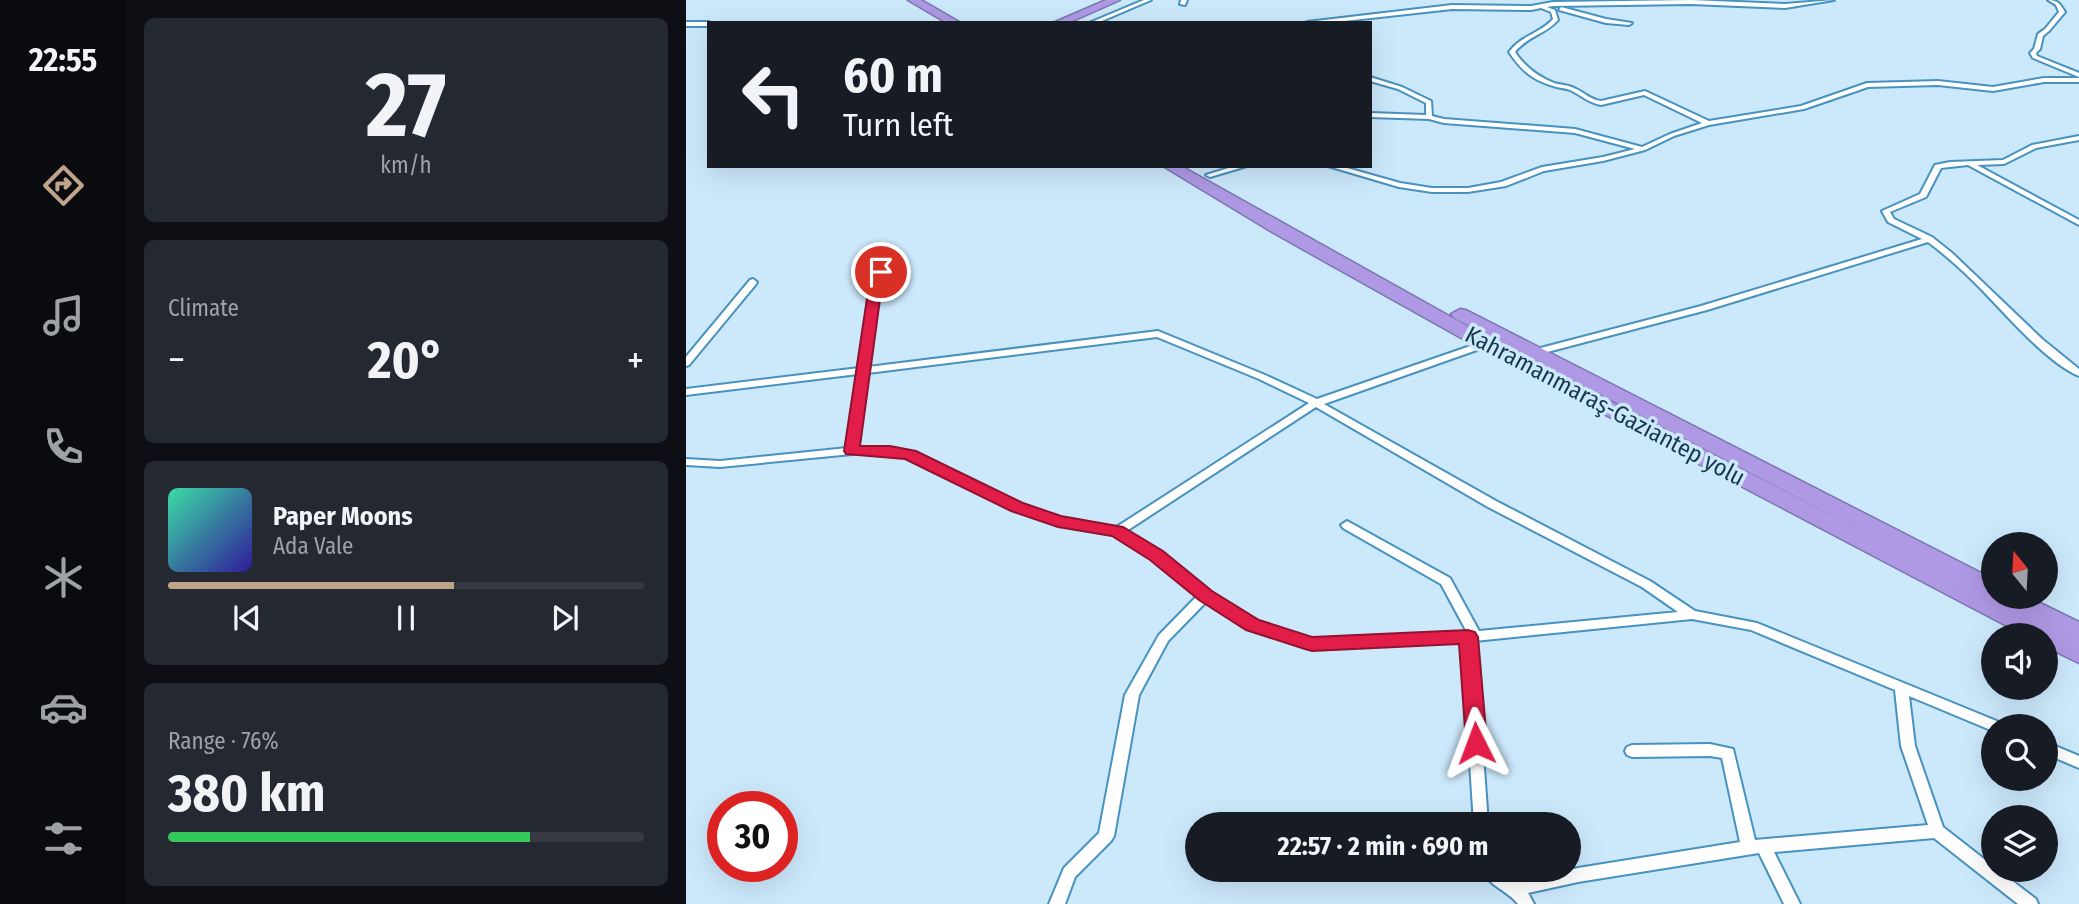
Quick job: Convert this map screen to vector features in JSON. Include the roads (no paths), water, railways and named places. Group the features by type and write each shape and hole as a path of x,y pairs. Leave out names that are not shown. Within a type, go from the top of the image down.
{"highway":[{"path":"1052,21 1102,0"},
{"path":"1063,21 1115,0"},
{"path":"910,4 928,21"},
{"path":"910,4 951,21"},
{"name":"Kahramanmaraş-Gaziantep yolu","path":"1173,168 1264,222 1485,344 2022,623"},
{"name":"Kahramanmaraş-Gaziantep yolu","path":"1202,171 1390,279 1981,583"},
{"path":"2032,609 2079,633"},
{"name":"Kahramanmaraş-Gaziantep yolu","path":"2058,642 2079,653"}],"street":[{"path":"1097,21 1149,0"},
{"path":"1452,7 1480,0"},
{"path":"1334,21 1452,7 1714,2 1785,6 1831,0"},
{"path":"2051,0 2058,4 2062,12 2048,30 2040,35 2037,49 2033,53 2035,57 2079,77"},
{"path":"1542,7 1625,23 1609,4"},
{"path":"1542,7 1553,11 1556,19 1551,27 1520,43 1513,52 1521,66 1533,75 1601,103 1645,93 1708,123"},
{"path":"686,24 707,24"},
{"path":"1338,168 1399,185 1432,190 1468,190 1503,184 1542,169 1643,149 1672,135 1708,123 1802,108 1867,85 1938,83 1993,89 2079,77"},
{"path":"1372,79 1429,102 1429,117"},
{"path":"1372,115 1429,117 1444,121 1575,131 1643,149"},
{"path":"2079,138 2034,146 2004,162 1938,167 1923,195 1886,211 1891,220 1929,239 1965,266 2027,333 2079,373"},
{"path":"1969,164 2079,223"},
{"path":"1202,171 1227,168"},
{"path":"1536,352 1704,308 1929,239"},
{"path":"852,451 874,292 881,272"},
{"path":"686,363 753,282"},
{"path":"686,392 1158,334 1262,377 1316,403 1492,504 1646,584 1692,615"},
{"path":"1116,531 1316,403 1485,344"},
{"path":"686,462 720,464 852,451 890,451 910,455 1017,507 1058,521 1116,531 1156,555 1205,596 1252,625 1312,644 1471,637 1692,615 1753,626 1981,721"},
{"path":"1347,525 1446,581 1471,637 1480,812"},
{"path":"1057,904 1069,873 1106,836 1132,695 1163,638 1205,596"},
{"path":"1901,687 1908,746 1937,831 2030,904"},
{"path":"1633,751 1710,750 1728,753 1756,847 1792,904"},
{"path":"2058,753 2079,762"},
{"path":"1500,882 1517,888 1578,875 1756,847 1937,831"},
{"path":"1517,888 1526,904"}]}
